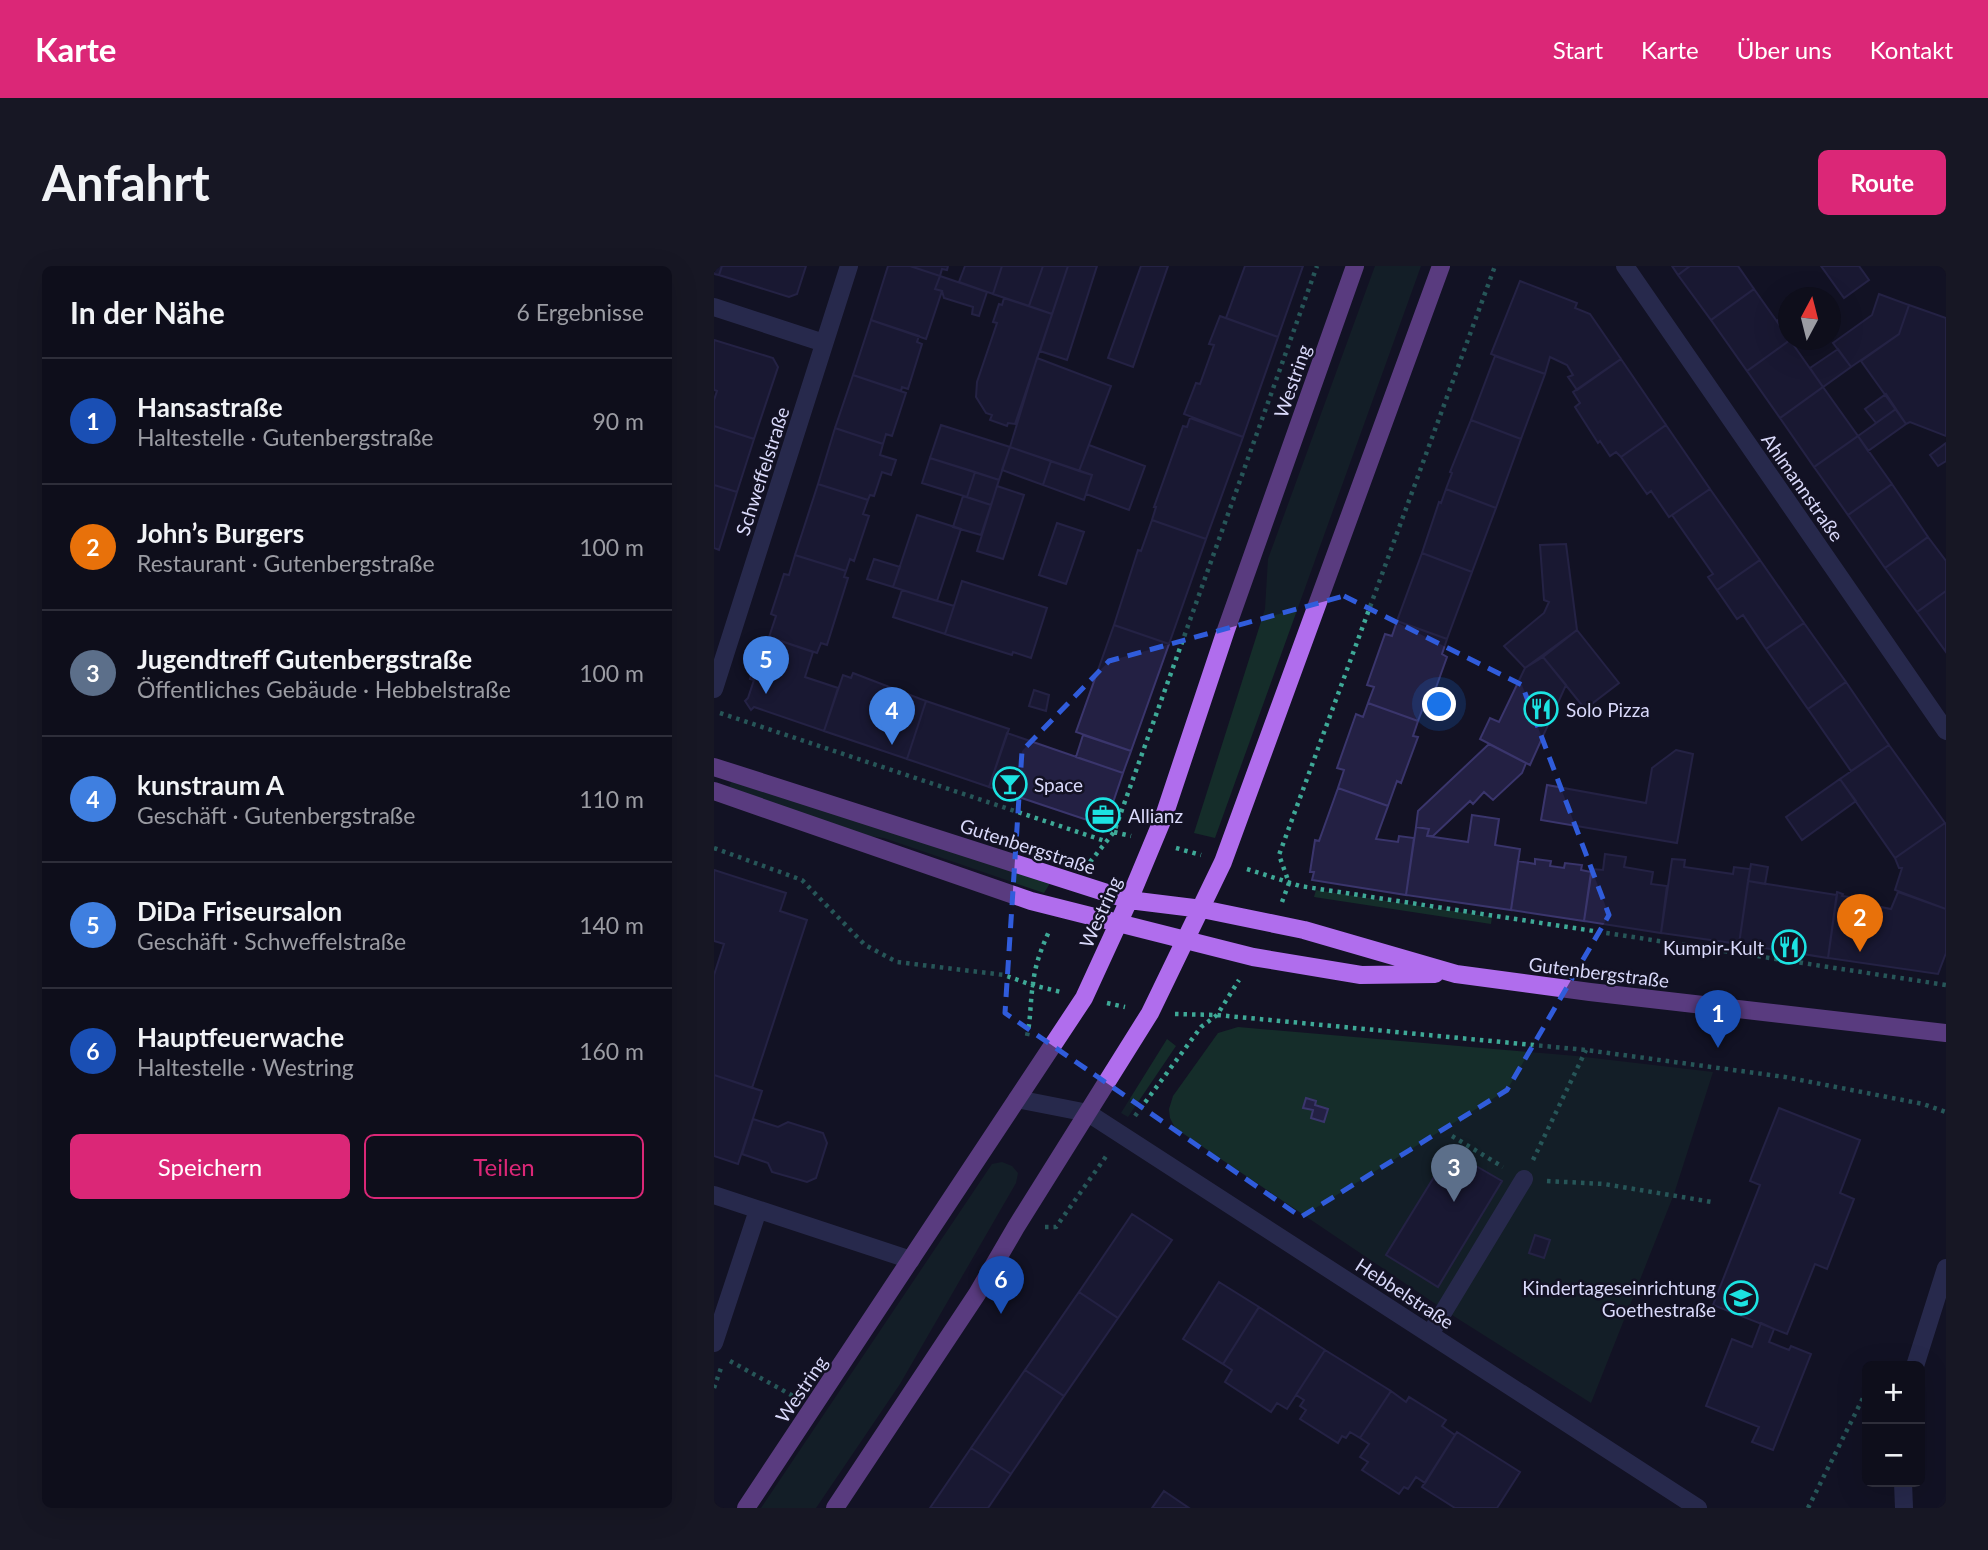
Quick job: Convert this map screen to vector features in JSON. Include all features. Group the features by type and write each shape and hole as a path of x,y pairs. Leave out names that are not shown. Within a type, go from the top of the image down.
{"main road":[{"name":"Westring","path":"746,1508 1084,998 1164,816 1355,266"},
{"path":"835,1508 977,1294 1150,1013 1202,909 1223,862 1441,266"},
{"name":"Gutenbergstraße","path":"714,767 1129,900 1202,909 1304,930 1457,974 1567,990 1946,1033"},
{"name":"Gutenbergstraße","path":"714,791 1031,901 1118,924 1253,957 1361,975 1457,974"}],"street":[{"name":"Schweffelstraße","path":"714,690 849,266"},
{"name":"Ahlmannstraße","path":"1625,266 1946,732"},
{"path":"714,307 824,343"},
{"path":"1017,1099 1088,1113"},
{"name":"Hebbelstraße","path":"1088,1113 1698,1508"},
{"path":"1430,1334 1524,1179"},
{"path":"714,1195 911,1260"},
{"path":"714,1343 758,1210"},
{"path":"1917,1361 1946,1268"},
{"path":"1903,1487 1904,1508"}],"path":[{"path":"1074,883 1114,832 1317,266"},
{"path":"1274,924 1289,883 1279,855 1495,266"},
{"path":"714,711 1105,841"},
{"path":"714,848 802,880 865,945 897,962 1004,975 1032,985 1150,1013 1217,1014 1586,1050 1785,1077 1923,1104 1946,1112"},
{"path":"1289,883 1946,984"},
{"path":"1025,1041 1030,1022 1037,959 1059,908"},
{"path":"1016,1227 1056,1227 1200,1027 1217,1014 1253,957"},
{"path":"1524,1179 1586,1050"},
{"path":"1452,1136 1524,1179 1604,1184 1712,1202"},
{"path":"714,1388 725,1358 814,1408"},
{"path":"1808,1508 1862,1400"}],"highlighted area":[{"path":"1344,596 1522,685 1609,915 1507,1090 1301,1217 1005,1013 1022,751 1109,661"}],"green space":[{"path":"1375,266 1421,266 1215,838 1194,833 1265,609 1268,559"},
{"path":"733,776 1052,880 1044,893 884,838 869,836 727,794"},
{"path":"1316,890 1492,917 1491,924 1314,897"},
{"path":"1238,1027 1576,1056 1713,1072 1674,1194 1591,1403 1452,1315 1175,1128 1169,1109 1173,1096 1218,1033"},
{"path":"1167,1039 1176,1046 1128,1117 1121,1113"},
{"path":"1002,1162 1012,1166 1018,1173 1016,1183 900,1384 816,1508 761,1508 992,1164"}],"building":[{"path":"714,266 722,266 719,275 714,274"},
{"path":"722,266 806,266 797,294 789,297 719,275"},
{"path":"888,266 910,266 940,276 935,289 942,291 926,339 871,320"},
{"path":"910,266 948,266 947,270 942,269 940,276"},
{"path":"965,266 1002,266 993,294 959,282"},
{"path":"1002,266 1043,266 1029,306 993,294"},
{"path":"1043,266 1068,266 1052,314 1029,306"},
{"path":"1068,266 1097,266 1067,360 1040,351"},
{"path":"1141,266 1168,266 1133,367 1108,358"},
{"path":"1245,266 1303,266 1278,337 1226,318"},
{"path":"1672,266 1690,266 1678,275"},
{"path":"1690,266 1738,266 1754,289 1711,320 1678,275"},
{"path":"1821,266 1859,266 1869,280 1844,298 1841,287 1836,287"},
{"path":"940,276 987,292 979,316 972,314 973,307 944,298 942,291 935,289"},
{"path":"1520,281 1577,303 1575,308 1590,314 1621,359 1577,390 1568,377 1573,375 1567,365 1550,357 1545,374 1491,354"},
{"path":"1754,289 1778,323 1778,349 1747,371 1711,320"},
{"path":"1879,294 1909,305 1899,334 1851,367 1838,350 1841,350 1841,337 1872,315"},
{"path":"1004,298 1052,314 1015,424 1008,423 1007,426 990,420 992,415 986,413 976,397 977,382 997,323 993,322"},
{"path":"1909,305 1946,318 1946,436 1910,422 1906,424 1861,361 1899,334"},
{"path":"1220,316 1278,337 1243,437 1184,414 1196,383 1200,384 1214,345 1209,344"},
{"path":"871,320 919,336 917,342 922,344 908,389 902,387 901,391 853,375"},
{"path":"714,340 773,358 778,367 754,439 714,426 714,400 717,391 714,390"},
{"path":"1778,349 1797,350 1823,387 1780,418 1747,371"},
{"path":"1837,350 1851,367 1823,387 1810,368"},
{"path":"1495,356 1545,374 1521,439 1471,420"},
{"path":"1037,358 1111,386 1079,471 1010,447"},
{"path":"1621,359 1666,425 1621,457 1616,452 1610,456 1600,441 1598,443 1575,407 1580,403 1573,392"},
{"path":"853,375 906,393 892,436 886,434 883,444 835,428"},
{"path":"1823,387 1858,436 1814,467 1780,418"},
{"path":"1886,394 1896,409 1876,423 1865,409"},
{"path":"1896,409 1906,424 1868,451 1858,436"},
{"path":"1190,418 1243,437 1206,539 1152,520 1154,507 1183,426 1187,427"},
{"path":"1471,420 1521,439 1496,508 1446,489"},
{"path":"941,425 1010,447 999,480 930,458"},
{"path":"1666,425 1710,489 1669,517 1651,491 1647,494 1621,457"},
{"path":"714,426 754,439 737,492 714,485"},
{"path":"835,428 883,444 880,455 896,460 891,475 882,472 874,496 870,495 868,500 818,484"},
{"path":"1858,436 1892,484 1848,515 1814,467"},
{"path":"1946,443 1946,461 1938,466 1930,455"},
{"path":"1089,445 1145,466 1129,510 1086,494 1092,475 1079,471"},
{"path":"1010,447 1051,461 1043,485 1002,470"},
{"path":"930,458 975,472 967,497 922,483"},
{"path":"1051,461 1092,475 1084,500 1043,485"},
{"path":"975,472 999,480 991,505 967,497"},
{"path":"818,484 868,500 863,514 869,516 854,561 850,559 846,571 795,555"},
{"path":"1892,484 1928,537 1885,568 1848,515"},
{"path":"714,485 737,492 719,550 714,548"},
{"path":"997,486 1024,495 1003,559 977,551"},
{"path":"1446,489 1496,508 1472,572 1422,553"},
{"path":"1710,489 1760,560 1717,590 1708,577 1713,574 1672,515"},
{"path":"963,496 991,505 981,535 953,527"},
{"path":"917,515 961,529 937,601 893,587"},
{"path":"1152,520 1206,539 1169,644 1114,625 1138,550 1141,551"},
{"path":"1057,523 1084,532 1066,584 1039,575"},
{"path":"1928,537 1946,561 1946,591 1917,612 1885,568"},
{"path":"1566,544 1577,630 1525,668 1504,646 1544,613 1549,602 1544,600 1540,545"},
{"path":"1422,553 1472,572 1447,639 1397,621"},
{"path":"795,555 846,571 844,577 848,578 827,645 821,643 817,653 769,637 776,616 771,614 784,574 789,575"},
{"path":"874,559 900,567 893,587 867,579"},
{"path":"1760,560 1804,623 1766,649 1743,615 1737,619 1717,590"},
{"path":"962,581 1047,608 1031,658 1013,652 1012,655 945,634"},
{"path":"902,590 954,606 945,634 893,617"},
{"path":"1946,591 1946,652 1917,612"},
{"path":"1397,621 1447,639 1442,654 1447,657 1429,707 1424,705 1418,721 1368,703 1374,687 1367,685 1385,634 1392,636"},
{"path":"1804,623 1846,682 1808,709 1766,649"},
{"path":"1114,625 1169,644 1131,751 1076,732"},
{"path":"1577,630 1619,683 1585,709 1543,657"},
{"path":"769,637 813,652 805,677 838,688 824,731 754,707 751,710 745,701 754,680 750,679 761,645 765,647"},
{"path":"1543,657 1566,685 1530,765 1480,739 1490,718 1499,722 1525,668"},
{"path":"853,673 926,701 907,759 824,731 843,675 851,678"},
{"path":"1846,682 1889,745 1851,771 1808,709"},
{"path":"1034,690 1049,695 1046,711 1029,706"},
{"path":"926,701 1009,729 989,787 907,759"},
{"path":"1368,703 1418,721 1413,736 1418,737 1401,783 1397,781 1388,806 1338,788 1344,770 1337,768 1356,714 1363,717"},
{"path":"1007,733 1123,773 1105,826 989,787"},
{"path":"1083,735 1131,751 1123,773 1076,757"},
{"path":"1489,744 1526,763 1522,773 1493,800 1484,792 1473,804 1470,801 1433,836 1427,836 1429,829 1416,827 1418,811"},
{"path":"1889,745 1945,823 1895,858 1840,779"},
{"path":"1676,750 1693,754 1677,843 1541,820 1547,785 1646,803 1652,768"},
{"path":"1840,779 1856,801 1802,840 1786,817"},
{"path":"1338,788 1388,806 1376,839 1398,842 1399,836 1414,838 1406,895 1312,880 1314,872 1310,872 1315,840 1319,841"},
{"path":"1472,815 1499,819 1495,845 1520,849 1511,910 1406,895 1416,827 1429,829 1427,836 1468,842"},
{"path":"1945,823 1946,909 1895,890 1902,868 1899,868 1895,858"},
{"path":"1605,854 1626,857 1624,867 1653,872 1651,884 1667,886 1661,933 1584,921 1592,869 1603,870"},
{"path":"1535,859 1551,861 1550,866 1564,868 1565,863 1582,865 1581,870 1591,872 1584,921 1511,910 1518,861 1535,864"},
{"path":"1672,859 1685,860 1684,867 1733,874 1734,867 1750,869 1739,944 1661,933"},
{"path":"1751,864 1768,867 1765,884 1748,881"},
{"path":"714,870 786,893 780,911 807,920 752,1088 714,1075 714,975 724,944 714,941"},
{"path":"1748,881 1837,895 1828,958 1739,944"},
{"path":"1837,892 1843,894 1842,896 1857,898 1856,902 1891,909 1898,892 1946,909 1946,953 1938,974 1828,958"},
{"path":"714,1075 762,1091 738,1164 714,1156"},
{"path":"1306,1098 1316,1101 1315,1105 1328,1109 1324,1122 1311,1118 1313,1110 1303,1108"},
{"path":"1779,1108 1860,1140 1840,1193 1854,1199 1827,1269 1815,1264 1787,1334 1713,1305 1760,1185 1750,1181"},
{"path":"753,1119 778,1127 788,1122 823,1133 827,1143 816,1178 807,1182 772,1172 768,1163 742,1154"},
{"path":"1450,1151 1502,1181 1438,1287 1386,1255"},
{"path":"1132,1214 1172,1240 1118,1318 1079,1292"},
{"path":"1535,1235 1550,1240 1544,1258 1529,1253"},
{"path":"1219,1282 1259,1307 1223,1364 1183,1339"},
{"path":"1079,1292 1118,1318 1064,1396 1025,1370"},
{"path":"1259,1307 1325,1350 1287,1409 1277,1403 1271,1412 1225,1382 1232,1370 1223,1364"},
{"path":"1761,1323 1774,1329 1769,1342 1789,1350 1791,1346 1811,1354 1773,1450 1752,1442 1759,1427 1706,1406 1732,1339 1752,1347"},
{"path":"1325,1350 1391,1391 1360,1438 1350,1432 1346,1438 1342,1436 1338,1443 1300,1419 1306,1410 1300,1406 1304,1400 1296,1395"},
{"path":"1025,1370 1064,1396 1011,1474 971,1448"},
{"path":"1391,1391 1406,1402 1409,1397 1446,1420 1442,1426 1455,1435 1425,1483 1416,1477 1408,1489 1404,1487 1399,1494 1362,1470 1368,1462 1360,1457 1369,1444 1360,1438"},
{"path":"1457,1432 1520,1472 1497,1508 1455,1508 1422,1487"},
{"path":"971,1448 1011,1474 988,1508 930,1508"},
{"path":"1164,1491 1189,1508 1152,1508"}],"place":[{"name":"DiDa Friseursalon","path":"766,694"},
{"name":"Solo Pizza","path":"1541,709"},
{"name":"kunstraum A","path":"892,745"},
{"name":"Space","path":"1010,784"},
{"name":"Allianz","path":"1103,815"},
{"name":"Kumpir-Kult","path":"1789,947"},
{"name":"John’s Burgers","path":"1860,952"},
{"name":"Hansastraße","path":"1718,1048"},
{"name":"Jugendtreff Gutenbergstraße","path":"1454,1202"},
{"name":"Kindertageseinrichtung Goethestraße","path":"1741,1298"},
{"name":"Hauptfeuerwache","path":"1001,1314"}]}
